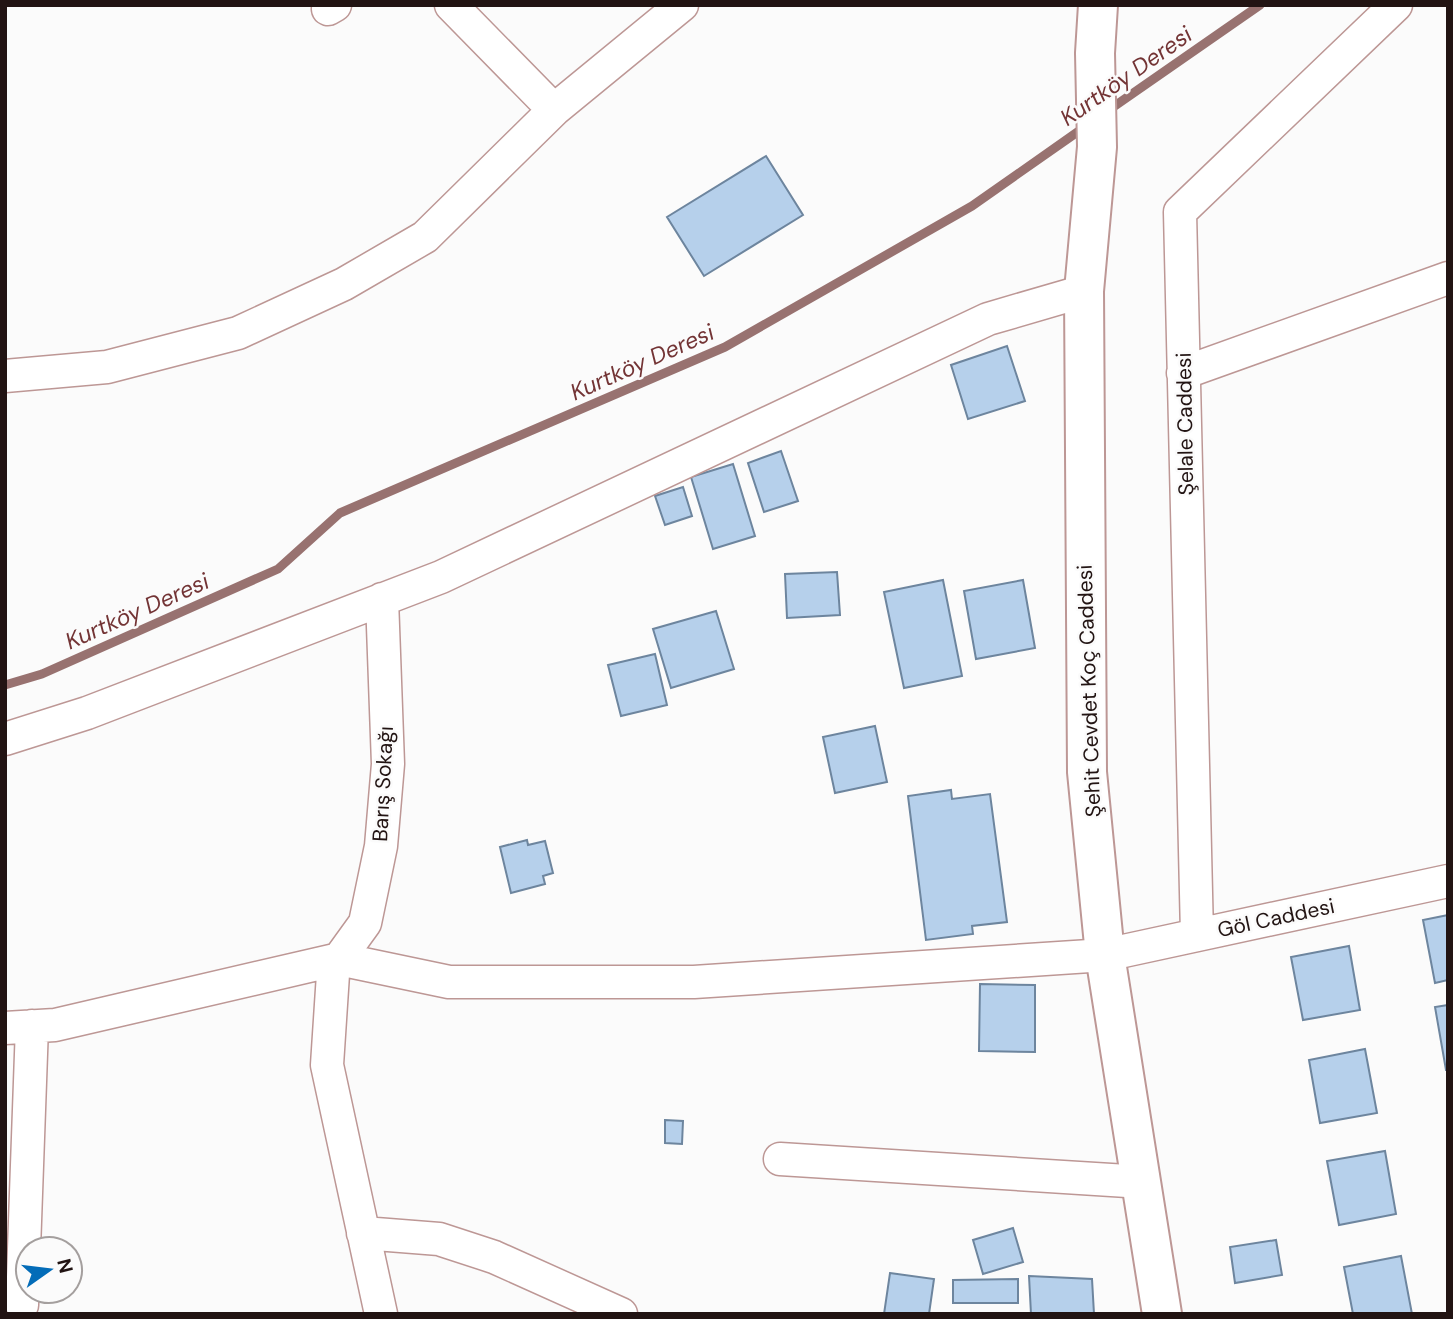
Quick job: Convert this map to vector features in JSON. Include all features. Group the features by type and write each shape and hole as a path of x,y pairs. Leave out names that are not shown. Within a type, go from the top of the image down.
{"main road":[{"name":"Şehit Cevdet Koç Caddesi","path":"1098,5 1095,53 1097,147 1084,291 1087,772 1105,954 1162,1314"}],"street":[{"path":"451,5 554,110"},
{"path":"5,376 107,367 238,333 344,284 425,237 554,110 682,5"},
{"name":"Şelale Caddesi","path":"1197,934 1180,212 1396,5"},
{"path":"1183,373 1448,278"},
{"path":"5,739 87,713 441,577 988,319 1084,291"},
{"name":"Barış Sokağı","path":"339,959 365,923 381,846 388,764 382,599"},
{"name":"Göl Caddesi","path":"339,959 449,982 694,982 1105,954 1448,881"},
{"path":"21,1235 19,1027 55,1025 339,959"},
{"path":"339,959 333,974 327,1065 381,1314"},
{"path":"780,1159 1143,1182"},
{"path":"363,1233 439,1239 494,1257 621,1314"}],"building":[{"path":"766,156 803,215 704,276 667,217"},
{"path":"1007,346 1025,401 968,419 951,365"},
{"path":"781,451 798,501 764,512 748,463"},
{"path":"733,464 755,536 713,549 691,477"},
{"path":"683,487 692,516 665,525 655,496"},
{"path":"837,572 840,615 787,618 785,574"},
{"path":"943,580 962,676 904,688 884,592"},
{"path":"1023,580 1035,648 976,659 964,591"},
{"path":"716,611 734,669 671,688 653,629"},
{"path":"655,654 667,705 621,716 608,665"},
{"path":"875,726 887,782 835,793 823,737"},
{"path":"951,790 952,799 990,794 1007,922 972,926 973,934 926,940 908,796"},
{"path":"527,840 528,845 545,841 553,873 543,876 545,884 511,893 500,847"},
{"path":"1448,915 1448,980 1435,983 1423,920"},
{"path":"1349,946 1360,1010 1303,1020 1291,957"},
{"path":"980,984 1035,985 1035,1052 979,1051"},
{"path":"1448,1005 1448,1070 1446,1070 1435,1007"},
{"path":"1365,1049 1377,1113 1320,1123 1309,1060"},
{"path":"665,1120 683,1121 682,1144 665,1143"},
{"path":"1385,1151 1396,1214 1339,1225 1327,1161"},
{"path":"1013,1228 1023,1262 983,1274 973,1240"},
{"path":"1276,1240 1282,1275 1235,1283 1230,1247"},
{"path":"1401,1256 1412,1314 1353,1314 1344,1267"},
{"path":"890,1273 934,1279 929,1314 884,1314"},
{"path":"1029,1276 1092,1279 1094,1314 1031,1314"},
{"path":"1018,1279 1018,1303 953,1303 953,1280"}],"waterway":[{"name":"Kurtköy Deresi","path":"1106,112 1260,5"},
{"name":"Kurtköy Deresi","path":"5,685 42,674 278,569 340,513 725,347 972,206 1086,126"}]}
